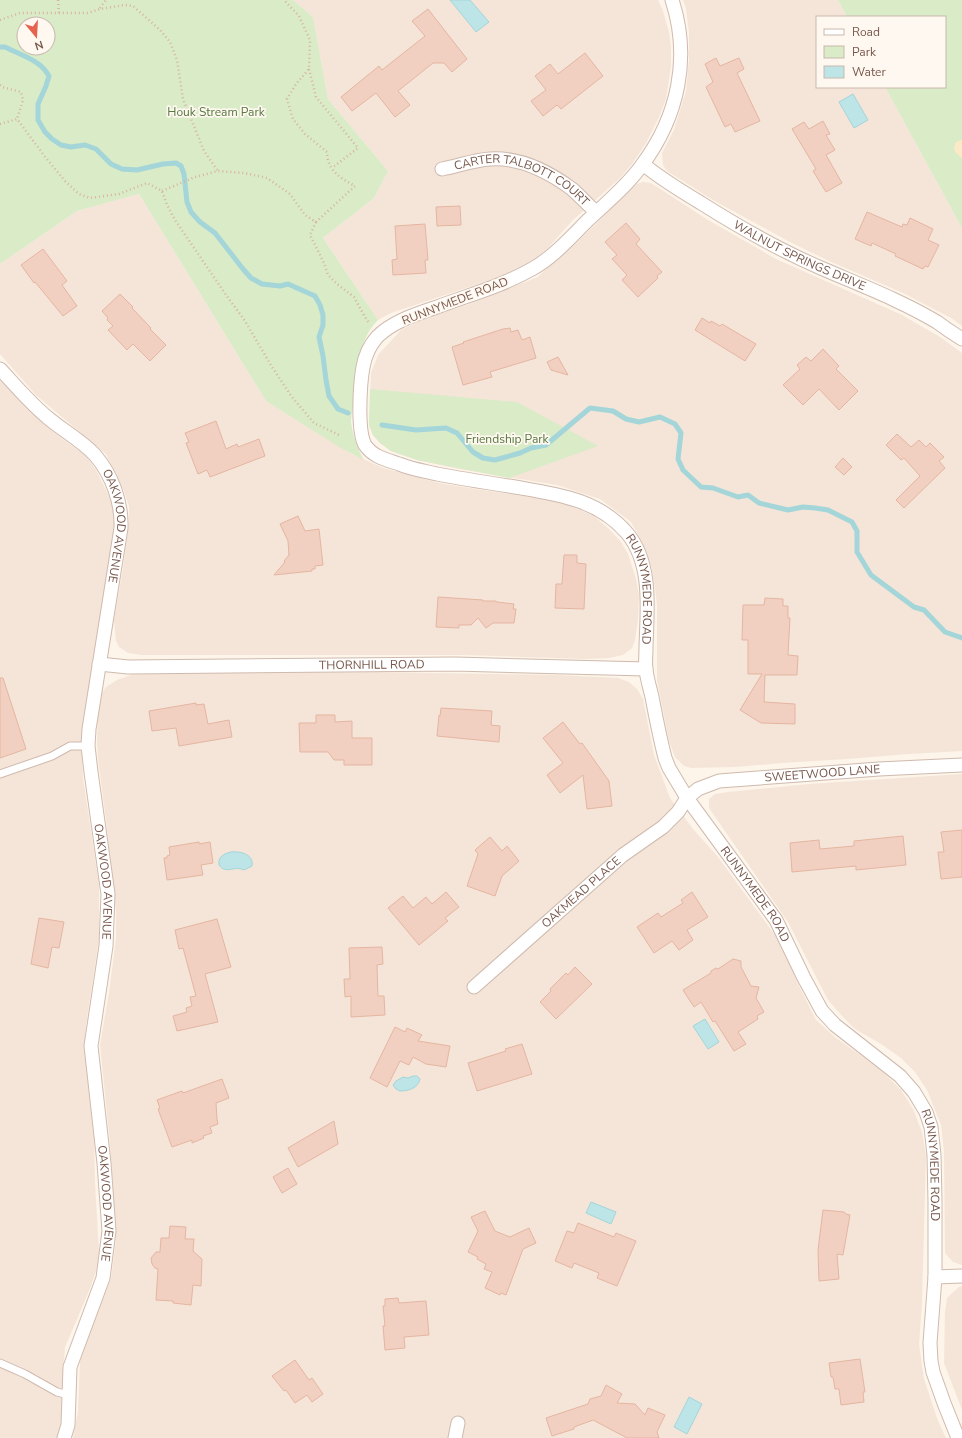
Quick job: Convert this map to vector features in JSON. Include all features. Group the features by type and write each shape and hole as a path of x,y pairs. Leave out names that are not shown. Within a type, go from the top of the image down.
{"street":[{"name":"RUNNYMEDE ROAD","path":"672,0 681,38 681,55 676,96 670,115 660,136 643,164 631,178 551,255 534,268 507,282 402,320 380,334 368,351 363,367 360,418 361,435 364,444 371,452 380,458 408,468 460,479 574,498 611,518 628,534 637,549 643,570 648,598 646,670 665,758 669,768 687,798 776,920 822,1011 835,1026 900,1076 914,1092 926,1112 931,1127 934,1155 935,1277 930,1343 931,1361 933,1372 958,1438"},
{"name":"CARTER TALBOTT COURT","path":"442,169 490,159 520,162 556,179 572,190 596,212"},
{"name":"WALNUT SPRINGS DRIVE","path":"643,164 678,189 730,222 820,268 905,305 936,322 962,339"},
{"name":"OAKWOOD AVENUE","path":"0,368 46,417 94,454 111,479 120,506 121,528 89,729 88,746 108,894 106,946 91,1046 104,1163 109,1231 103,1278 70,1367 68,1425 64,1438"},
{"name":"THORNHILL ROAD","path":"99,664 128,667 455,664 646,670"},
{"name":"SWEETWOOD LANE","path":"687,798 698,788 719,781 879,769 962,765"},
{"name":"OAKMEAD PLACE","path":"474,986 623,855 663,827 678,812 687,798"},
{"path":"935,1277 962,1276"},
{"path":"455,1438 458,1423"}],"lane":[{"path":"0,774 52,756 70,746 88,746"},
{"path":"0,1363 25,1374 57,1392 69,1395"}],"path":[{"path":"58,0 59,13"},
{"path":"100,9 106,0"},
{"path":"284,0 299,16 310,40 309,69 316,97 358,148 332,168"},
{"path":"0,20 20,13 88,13 125,4 133,6 160,30 170,42 177,60 183,98 204,151 218,171"},
{"path":"309,69 296,84 287,99 293,119 305,134 327,152 327,160 338,176 354,186 316,222 310,235 328,275 354,297 364,317 380,334"},
{"path":"0,85 2,87 21,92 23,100 18,119"},
{"path":"0,124 18,119"},
{"path":"18,119 46,158 65,181 79,194 90,198 119,194 147,183 162,190 167,205 175,220 245,321 272,367 292,397 314,423 339,436"},
{"path":"162,190 195,177 218,171 244,173 267,178 290,194 305,214 316,222"}],"shaded area":[{"path":"293,0 658,0 669,32 671,47 671,66 666,99 646,143 632,164 619,179 573,220 546,250 527,264 505,275 391,313 378,320 323,238 374,198 388,171 328,99 313,17"},
{"path":"683,0 838,0 846,16 816,16 816,88 886,88 962,228 962,326 951,318 903,293 829,261 788,241 713,200 667,171 663,165 662,153 674,130 686,91 689,60 689,33 686,8"},
{"path":"643,182 651,183 708,220 776,259 902,315 940,337 962,353 962,751 735,767 691,768 684,766 675,757 669,741 657,680 657,605 651,565 642,542 631,522 600,499 557,485 459,469 417,460 391,451 380,443 373,435 369,425 371,373 378,355 401,330 423,319 467,305 538,277 574,245 630,189"},
{"path":"139,194 266,401 350,453 383,468 439,483 551,500 568,505 594,516 609,529 621,542 628,554 636,579 639,596 638,619 635,640 632,648 623,655 609,658 586,659 465,655 142,655 128,653 119,647 116,641 114,619 123,569 129,521 129,506 123,489 106,454 36,395 0,354 0,264 77,211"},
{"path":"0,380 27,409 52,431 87,457 96,470 113,504 115,521 113,549 87,700 82,740 83,778 99,884 99,939 85,1041 94,1130 99,1253 96,1271 89,1291 65,1347 61,1422 57,1438 0,1438"},
{"path":"155,672 373,672 557,675 618,678 629,682 637,689 643,699 654,755 670,798 693,829 718,857 775,935 786,954 799,986 816,1020 836,1038 885,1074 901,1090 913,1109 922,1132 926,1156 922,1302 919,1344 924,1379 938,1421 946,1438 73,1438 78,1411 80,1362 93,1323 111,1279 116,1240 110,1143 100,1045 116,939 116,912 98,759 98,713 102,693 106,687 117,680 134,674"},
{"path":"962,774 962,1265 953,1262 945,1253 944,1151 941,1125 927,1090 915,1072 901,1058 855,1029 828,1000 788,922 709,808 709,799 715,794 728,792 809,784"},
{"path":"962,1286 962,1410 944,1363 945,1312 947,1298"}],"green space":[{"name":"Houk Stream Park","path":"0,0 293,0 313,17 328,99 388,171 374,198 323,238 378,320 371,328 362,347 357,369 351,417 354,437 364,460 339,447 266,401 139,194 77,211 0,264"},
{"path":"838,0 962,0 962,228 886,88 946,88 946,16 846,16"},
{"name":"Friendship Park","path":"370,389 517,402 598,446 509,478 417,460 391,451 380,443 373,435 369,425"}],"sand":[{"path":"962,140 962,158 955,152 954,147 956,142"}],"water":[{"path":"450,0 470,0 489,22 476,32"},
{"path":"853,94 868,120 854,128 839,102"},
{"path":"231,852 238,852 249,856 252,866 244,870 227,870 222,868 219,865 220,858"},
{"path":"705,1019 719,1042 708,1049 693,1026"},
{"path":"417,1076 420,1079 417,1085 413,1088 400,1091 393,1085 396,1081 403,1077 408,1078"},
{"path":"591,1202 616,1212 611,1224 586,1213"},
{"path":"689,1397 702,1404 687,1434 674,1427"}],"building":[{"path":"428,9 467,59 452,72 444,63 433,63 398,91 410,105 395,117 376,93 352,111 341,97 379,66 382,70 425,36 412,21"},
{"path":"585,53 603,76 561,109 557,105 543,116 531,101 546,90 535,76 550,64 558,74"},
{"path":"716,58 720,66 739,58 744,69 737,73 760,121 735,132 731,124 725,127 706,87 713,82 705,64"},
{"path":"823,121 830,134 826,135 835,150 826,155 842,183 826,192 813,171 816,169 792,129 804,122 809,129"},
{"path":"460,206 461,225 437,226 436,207"},
{"path":"867,212 902,227 903,224 907,225 910,218 933,229 928,240 939,245 928,267 925,266 923,269 872,243 871,246 855,239"},
{"path":"626,223 640,239 636,244 662,272 657,276 658,278 638,297 622,280 627,275 612,259 617,255 605,242"},
{"path":"425,224 428,260 425,260 426,273 393,275 392,260 397,259 395,226"},
{"path":"43,249 67,281 62,285 77,306 63,316 35,282 34,283 21,265"},
{"path":"120,294 166,345 150,361 133,344 127,350 108,330 113,326 107,320 108,318 102,311"},
{"path":"702,318 710,323 711,321 720,326 722,324 756,344 745,361 695,330"},
{"path":"510,328 511,332 518,330 522,340 530,337 536,358 490,372 492,377 463,385 452,347 464,343 463,342"},
{"path":"823,349 839,366 836,369 858,391 839,410 819,389 803,405 783,385 800,369 797,365 806,357 811,361"},
{"path":"558,357 568,375 551,370 547,362"},
{"path":"216,421 226,449 237,444 238,447 259,439 265,456 210,477 207,470 198,474 186,443 189,442 185,433"},
{"path":"897,434 911,447 919,440 926,447 930,443 944,457 939,461 945,468 904,508 896,500 920,476 904,458 901,460 886,445"},
{"path":"843,458 852,467 844,475 835,467"},
{"path":"298,516 305,531 319,529 323,565 315,566 315,569 312,569 312,571 274,575 289,555 288,541 280,524"},
{"path":"564,555 577,555 577,563 586,564 584,609 555,608 556,584 562,584"},
{"path":"438,597 495,601 514,604 513,609 516,609 514,623 493,623 486,628 478,618 471,625 459,625 459,628 436,627"},
{"path":"765,598 783,599 783,606 788,606 788,618 790,618 788,655 798,656 797,675 765,675 764,702 795,704 795,724 761,723 740,710 762,674 748,674 748,640 742,640 743,605 764,605"},
{"path":"0,678 3,678 26,749 0,758"},
{"path":"196,703 196,705 204,704 208,724 229,720 232,737 179,746 176,728 152,731 149,711"},
{"path":"441,708 492,711 491,725 500,726 499,742 437,736"},
{"path":"316,715 335,715 335,722 352,721 352,738 372,738 372,765 344,765 344,760 334,760 328,752 300,752 299,723 316,723"},
{"path":"563,722 580,744 582,743 609,781 612,806 587,809 583,775 560,793 547,775 563,763 543,738"},
{"path":"962,830 962,877 941,879 938,852 944,852 941,832"},
{"path":"903,836 906,865 856,870 856,866 792,872 790,843 819,840 820,849 854,846 854,841"},
{"path":"490,837 502,851 507,846 519,861 502,876 495,896 467,886 478,854 475,850"},
{"path":"199,842 199,844 210,842 213,863 201,865 203,875 167,880 164,858 167,858 167,856 170,855 169,847"},
{"path":"446,892 459,907 445,918 448,921 419,945 388,908 403,896 413,908 426,897 432,904"},
{"path":"692,892 708,917 687,930 693,940 679,950 672,941 654,953 637,927 658,913 661,917 683,903 681,900"},
{"path":"39,918 64,922 59,948 52,947 48,968 31,964"},
{"path":"217,919 231,967 205,974 218,1022 177,1031 173,1016 187,1012 186,1008 192,1006 190,997 196,996 183,948 179,949 175,930"},
{"path":"382,947 383,964 377,965 378,996 384,996 385,1015 351,1017 351,996 345,997 344,979 350,979 349,948"},
{"path":"733,959 741,961 741,967 751,986 759,987 756,998 764,1012 757,1016 758,1019 738,1032 746,1044 734,1051 715,1021 713,1022 701,1002 694,1007 683,990 711,973 711,971 716,968 718,969"},
{"path":"575,967 592,984 556,1019 540,1002 551,991 550,989 566,973 568,975"},
{"path":"395,1027 405,1032 407,1028 422,1035 418,1041 450,1046 446,1067 426,1064 413,1057 409,1065 400,1061 387,1087 370,1078"},
{"path":"522,1044 532,1074 477,1091 468,1063 506,1051 505,1049"},
{"path":"222,1079 229,1098 216,1103 218,1124 210,1127 212,1133 203,1136 204,1138 192,1143 192,1140 172,1147 158,1109 160,1108 157,1100 182,1091 183,1093"},
{"path":"334,1121 338,1144 298,1167 288,1148"},
{"path":"288,1168 297,1184 282,1193 273,1177"},
{"path":"823,1210 844,1212 850,1215 843,1255 837,1254 839,1279 819,1281 818,1250"},
{"path":"485,1211 495,1231 510,1237 529,1228 536,1243 523,1249 506,1295 501,1293 500,1295 485,1288 492,1272 484,1269 486,1264 477,1259 478,1257 468,1252 478,1231 471,1217"},
{"path":"578,1223 614,1237 616,1233 636,1241 617,1286 597,1278 599,1273 574,1263 572,1268 555,1261 567,1231 574,1233"},
{"path":"170,1226 186,1227 185,1239 194,1239 193,1251 202,1259 201,1286 193,1285 191,1305 173,1303 173,1301 156,1300 158,1269 152,1264 151,1258 156,1252 160,1252 161,1238 169,1238"},
{"path":"398,1298 399,1303 426,1301 429,1335 404,1337 405,1348 385,1350 383,1306 385,1306 385,1299"},
{"path":"860,1359 865,1392 863,1392 864,1402 841,1405 839,1389 835,1389 829,1363"},
{"path":"295,1360 309,1380 312,1378 323,1394 312,1402 307,1395 295,1403 286,1390 284,1391 272,1376"},
{"path":"606,1385 622,1394 617,1403 635,1404 645,1415 648,1408 665,1415 657,1432 659,1438 627,1438 593,1420 574,1427 574,1429 552,1436 546,1418 588,1404 590,1399 601,1396"}],"waterway":[{"path":"0,47 5,47 30,58 41,66 49,76 38,104 38,120 45,132 52,139 61,145 71,147 85,145 96,149 111,164 122,169 137,170 163,164 176,163 181,166 184,174 187,202 191,212 200,222 215,233 251,278 262,284 280,286 288,284 315,296 323,315 323,325 319,337 329,396 338,409 348,413"},
{"path":"382,425 416,430 446,428 457,433 473,452 483,458 495,460 520,453 531,448 546,445 590,408 613,411 626,419 639,422 660,417 675,424 681,433 678,459 683,470 701,487 713,488 738,497 748,495 759,503 788,510 803,507 828,510 852,522 857,531 857,552 871,575 914,607 924,610 945,632 962,638"}]}
